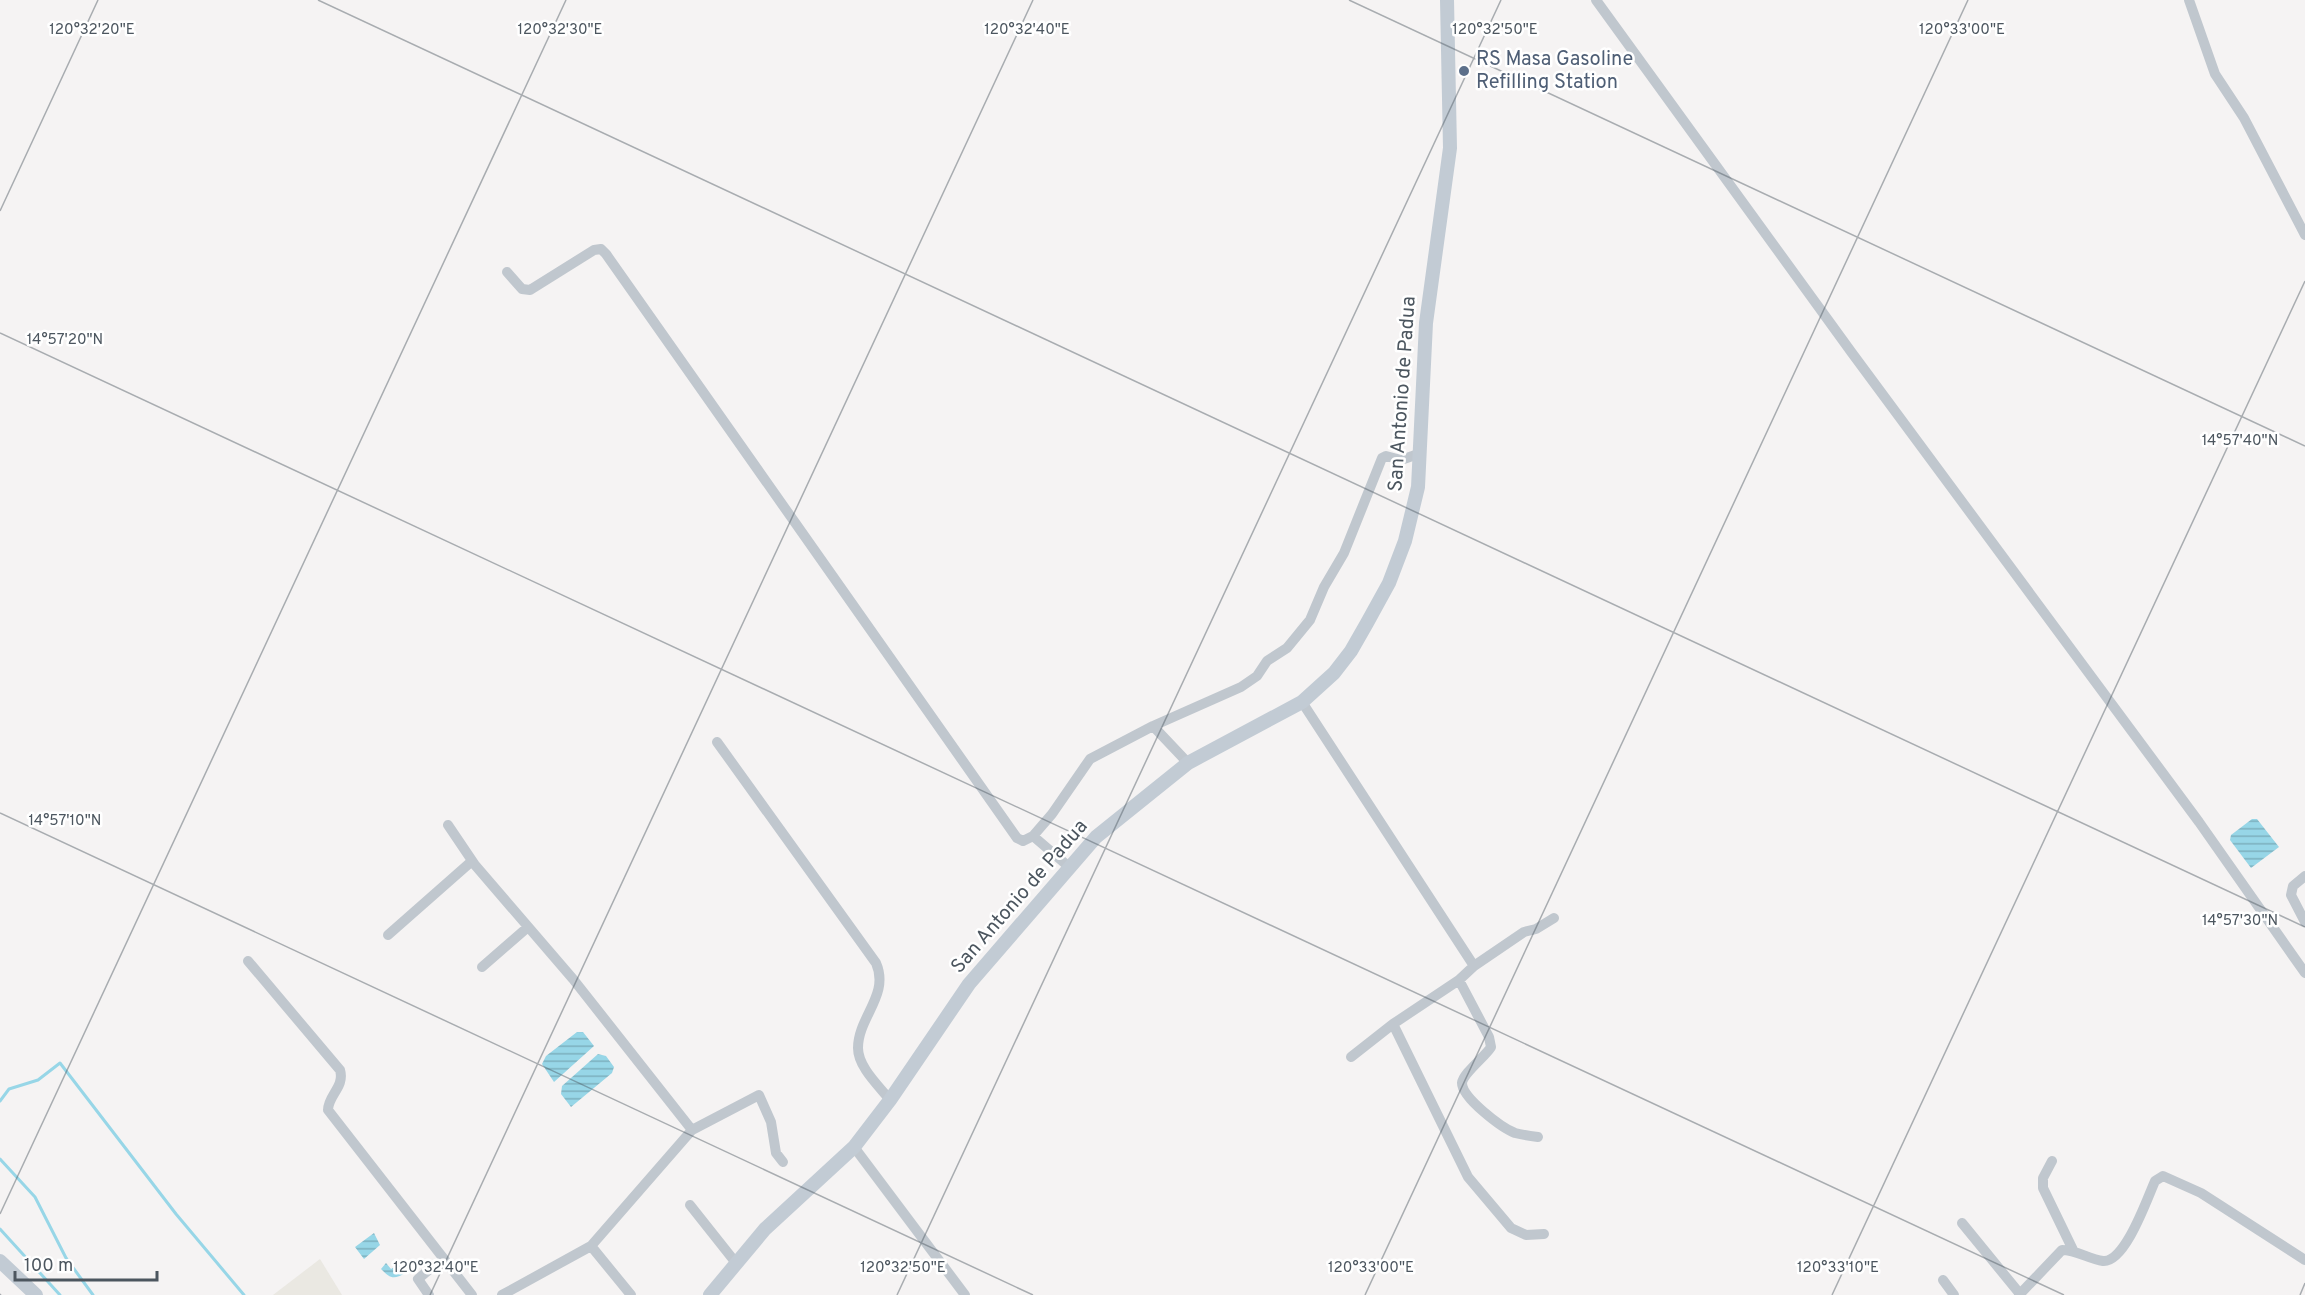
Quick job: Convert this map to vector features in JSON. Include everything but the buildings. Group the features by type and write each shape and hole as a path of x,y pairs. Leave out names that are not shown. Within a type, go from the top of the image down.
{"street":[{"name":"San Antonio de Padua","path":"710,1295 765,1229 854,1147 890,1100 969,984 1068,866 1096,837 1188,763 1302,702 1334,673 1352,651 1389,583 1408,530 1418,487 1425,333 1450,147 1447,0"},
{"path":"1596,0 1852,353 2301,957 2305,973"},
{"path":"2189,0 2215,74 2244,118 2305,235"},
{"path":"507,272 522,290 530,290 594,250 601,249 606,254 1017,838 1023,841 1032,836 1052,814 1090,759 1153,726 1241,687 1257,676 1265,663 1287,648 1311,620 1324,587 1344,553 1382,458 1386,456 1401,460 1421,453"},
{"path":"1302,702 1474,966"},
{"path":"1153,726 1188,763"},
{"path":"717,742 876,963 881,979 879,990 864,1023 858,1049 866,1070 890,1100"},
{"path":"448,825 472,861 573,979 692,1130"},
{"path":"1032,836 1068,866"},
{"path":"388,935 472,861"},
{"path":"2305,876 2294,886 2291,895 2305,922"},
{"path":"1351,1057 1393,1024 1459,980 1504,944 1554,918"},
{"path":"482,967 528,927"},
{"path":"248,962 339,1070 342,1082 328,1105 328,1110 472,1295"},
{"path":"1459,980 1491,1042 1489,1050 1464,1078 1463,1086 1479,1108 1512,1132 1538,1137"},
{"path":"1393,1024 1468,1177 1511,1228 1527,1235 1544,1233"},
{"path":"502,1295 591,1246 692,1130 759,1095 771,1122 776,1153 783,1162"},
{"path":"854,1147 965,1295"},
{"path":"2052,1161 2043,1178 2043,1188 2073,1252"},
{"path":"1962,1223 2019,1295 2057,1252 2062,1250 2104,1261 2117,1256 2131,1233 2155,1181 2163,1176 2201,1193 2305,1260"},
{"path":"690,1205 736,1263"},
{"path":"591,1246 631,1295"},
{"path":"0,1262 36,1295"},
{"path":"429,1295 417,1278 430,1269"},
{"path":"1943,1280 1954,1295"}],"shaded area":[{"path":"320,1259 342,1295 273,1295"}],"water":[{"path":"2252,819 2257,819 2279,847 2251,868 2230,840 2231,835"},
{"path":"577,1032 583,1032 594,1046 554,1082 542,1064 546,1056"},
{"path":"598,1054 606,1056 614,1067 612,1073 571,1107 561,1094 562,1086"},
{"path":"374,1233 380,1245 364,1259 355,1247"},
{"path":"386,1263 391,1269 399,1264 405,1273 397,1277 389,1276 381,1269"}],"waterway":[{"path":"0,1101 9,1089 38,1080 60,1063 176,1214 244,1295"},
{"path":"0,1159 35,1197 66,1258 93,1295"},
{"path":"0,1229 60,1295"}],"place":[{"name":"RS Masa Gasoline Refilling Station","path":"1464,71"}]}
